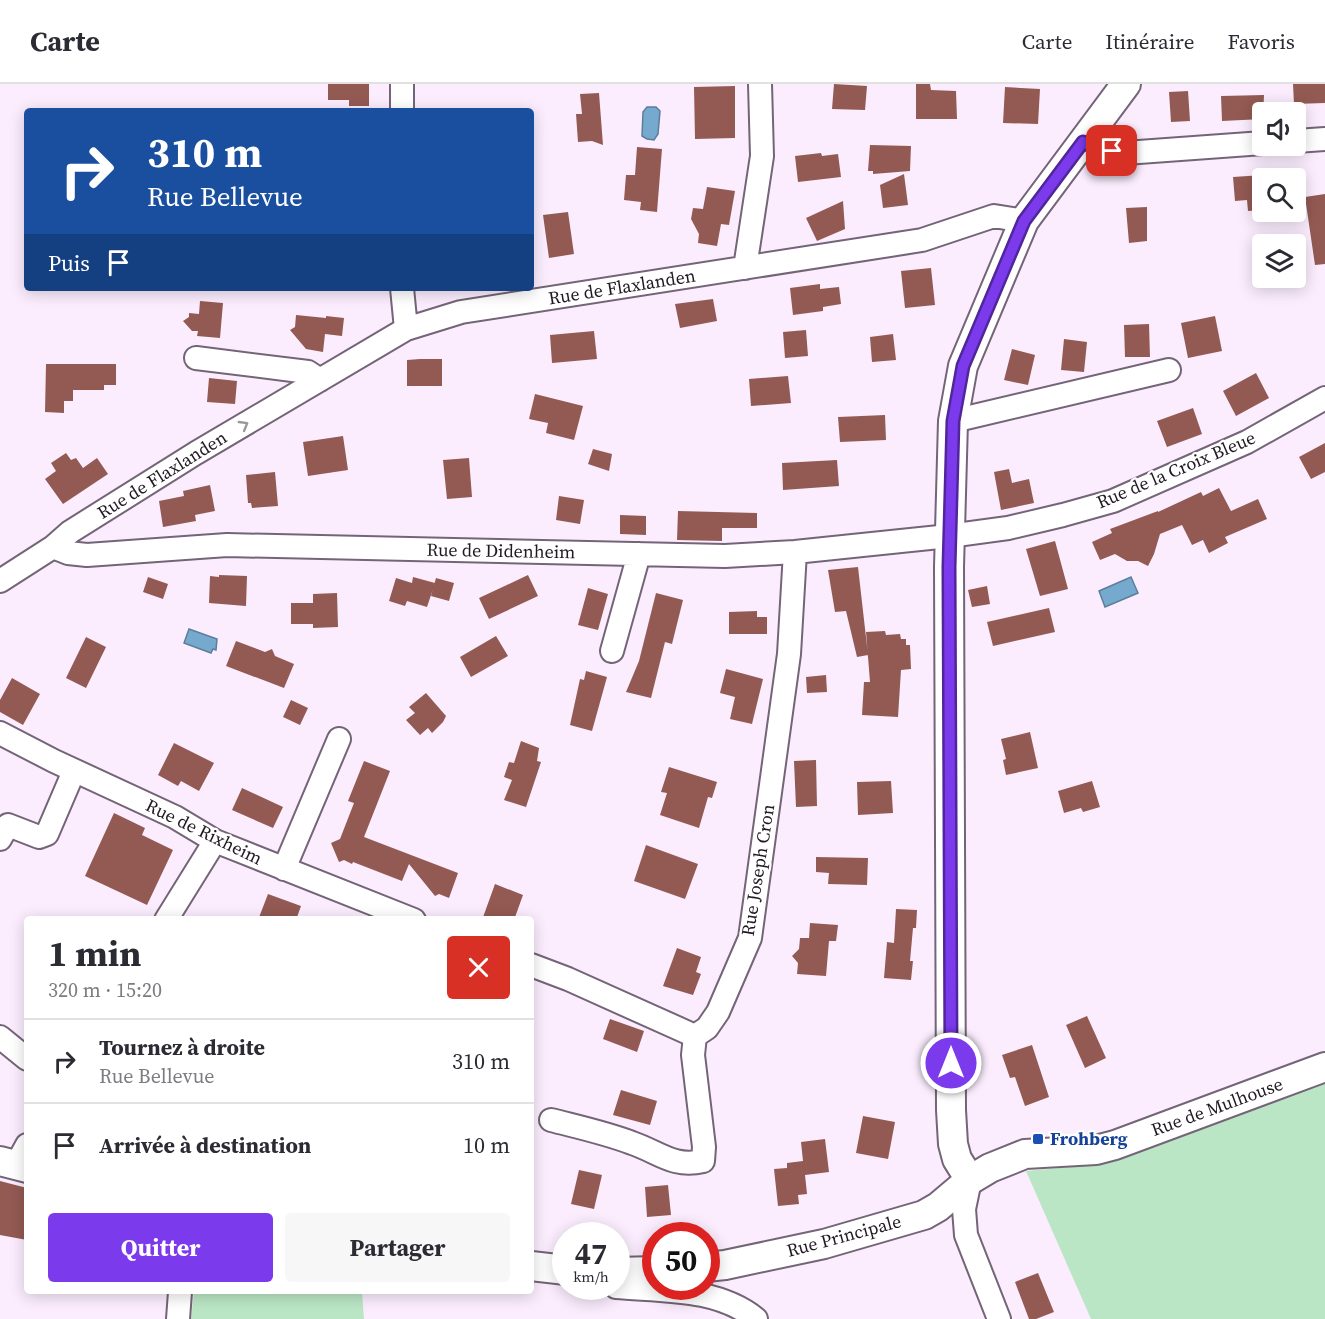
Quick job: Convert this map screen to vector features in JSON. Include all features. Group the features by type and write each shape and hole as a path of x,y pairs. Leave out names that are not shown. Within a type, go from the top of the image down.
{"main road":[{"path":"970,1180 957,1159 953,1144 951,1110 950,536 953,421 963,366 1024,221 1126,84"},
{"name":"Rue de Mulhouse","path":"970,1180 990,1168 1025,1154 1096,1150 1115,1145 1325,1067"},
{"name":"Rue Principale","path":"720,1265 824,1244 924,1215 948,1200 970,1180"},
{"path":"534,1266 552,1268"}],"street":[{"path":"402,84 402,108"},
{"path":"745,268 762,156 760,84"},
{"path":"1306,140 1325,139"},
{"path":"1083,142 1099,150 1125,153 1252,144"},
{"name":"Rue de Flaxlanden","path":"0,581 53,547 70,532 195,453 406,329 461,312 922,240 994,216 1024,221"},
{"path":"402,291 406,329"},
{"path":"196,358 308,372 320,380"},
{"path":"953,421 1169,370"},
{"name":"Rue de la Croix Bleue","path":"950,536 1008,528 1113,501 1246,442 1325,398"},
{"name":"Rue de Didenheim","path":"53,547 68,553 87,555 227,545 725,556 795,552 950,536"},
{"name":"Rue Joseph Cron","path":"694,1036 707,1028 718,1012 750,938 789,654 795,552"},
{"path":"612,651 639,554"},
{"name":"Rue de Rixheim","path":"0,733 74,771 175,817 215,841 404,916"},
{"path":"284,869 339,739"},
{"path":"0,839 8,825 39,837 47,834 74,771"},
{"path":"168,916 215,841"},
{"path":"534,966 568,979 694,1036 693,1055 704,1147 703,1161 674,1162 633,1143 551,1120"},
{"path":"0,1036 24,1056"},
{"path":"970,1180 964,1209 966,1234 999,1319"},
{"path":"630,1288 689,1293 726,1301 743,1308 756,1319"},
{"path":"178,1319 180,1294"}],"green space":[{"path":"1325,1080 1325,1319 1091,1319 1026,1171 1103,1164"},
{"path":"194,1294 362,1294 364,1319 191,1319"}],"water":[{"path":"647,107 656,107 660,111 658,134 654,140 642,136 643,112"},
{"path":"1131,577 1138,593 1105,607 1099,591"},
{"path":"189,629 217,639 216,650 213,649 211,653 184,643"}],"building":[{"path":"328,84 369,84 369,106 349,106 349,100 328,100"},
{"path":"834,84 867,86 865,110 832,109"},
{"path":"916,84 930,84 931,90 956,91 957,119 916,119"},
{"path":"1293,84 1325,84 1325,103 1294,102"},
{"path":"735,86 735,138 695,139 694,87"},
{"path":"1005,87 1040,89 1038,124 1003,123"},
{"path":"1188,91 1190,121 1171,122 1169,92"},
{"path":"599,93 603,145 592,141 578,142 576,114 582,114 580,94"},
{"path":"1264,95 1264,102 1252,102 1252,120 1222,121 1221,96"},
{"path":"870,145 911,146 910,171 873,174 873,171 868,171"},
{"path":"637,147 662,149 657,212 640,210 641,202 624,200 626,175 635,175"},
{"path":"821,153 822,156 838,154 841,177 798,182 795,156"},
{"path":"904,174 908,205 883,208 880,185"},
{"path":"1252,176 1252,211 1248,211 1247,200 1235,201 1233,177"},
{"path":"707,187 735,191 729,225 721,224 717,246 698,243 699,234 691,219 693,208 703,209"},
{"path":"1325,194 1325,264 1315,265 1306,197"},
{"path":"843,201 845,229 817,241 806,218"},
{"path":"1147,207 1147,241 1129,243 1126,208"},
{"path":"568,212 574,254 549,258 543,215"},
{"path":"931,268 935,305 905,308 901,271"},
{"path":"820,284 820,289 839,287 841,304 823,307 823,311 793,315 790,288"},
{"path":"713,299 717,321 680,328 675,304"},
{"path":"200,301 223,303 220,338 197,336 198,331 192,331 183,321 189,317 189,313 199,314"},
{"path":"296,315 344,318 342,336 325,334 323,352 306,349 290,330 295,327"},
{"path":"1215,316 1222,351 1188,358 1181,323"},
{"path":"1149,324 1150,357 1125,357 1124,325"},
{"path":"806,330 808,356 785,358 783,332"},
{"path":"594,331 597,359 552,363 550,335"},
{"path":"893,334 896,360 872,362 870,337"},
{"path":"1064,339 1087,342 1084,372 1061,370"},
{"path":"1012,349 1035,355 1028,385 1004,380"},
{"path":"442,359 442,386 407,386 407,360"},
{"path":"46,364 116,364 116,385 104,385 104,390 73,390 73,401 64,401 64,413 45,412"},
{"path":"1256,373 1269,398 1236,416 1223,391"},
{"path":"788,376 791,403 751,406 749,379"},
{"path":"209,378 237,381 235,404 207,402"},
{"path":"535,394 583,406 574,440 546,433 548,423 529,419"},
{"path":"1193,408 1202,434 1167,447 1157,421"},
{"path":"885,415 886,440 840,442 838,417"},
{"path":"343,436 348,470 308,476 303,442"},
{"path":"1325,443 1325,472 1311,479 1299,457"},
{"path":"593,449 612,454 609,471 588,464"},
{"path":"66,453 71,460 76,458 83,468 97,458 108,474 63,504 45,479 56,471 51,463"},
{"path":"469,458 472,497 447,499 443,460"},
{"path":"837,460 839,486 783,490 782,463"},
{"path":"1009,469 1012,483 1029,479 1034,503 1001,510 994,472"},
{"path":"275,472 278,506 252,508 251,503 248,503 246,475"},
{"path":"210,485 215,511 195,515 196,521 163,527 159,501 184,496 183,491"},
{"path":"1219,488 1231,511 1258,499 1267,519 1225,537 1228,543 1209,553 1203,540 1192,545 1182,525 1160,534 1148,566 1138,561 1127,561 1115,554 1100,560 1092,542 1112,533 1110,529 1158,512 1201,492 1203,496"},
{"path":"559,496 584,500 580,524 556,520"},
{"path":"678,511 757,513 757,528 722,528 722,541 677,540"},
{"path":"620,515 646,516 646,535 620,534"},
{"path":"1055,541 1068,589 1040,596 1026,549"},
{"path":"858,567 868,655 857,657 846,611 835,612 828,570"},
{"path":"219,575 247,576 246,606 209,603 210,576 219,577"},
{"path":"528,575 538,596 489,619 479,598"},
{"path":"148,577 168,584 163,599 143,592"},
{"path":"413,577 435,583 427,607 407,601 405,606 389,601 396,578 412,583"},
{"path":"436,578 454,583 449,601 431,596"},
{"path":"987,586 990,604 972,607 968,590"},
{"path":"588,588 608,594 598,630 578,625"},
{"path":"337,593 338,627 313,628 313,624 291,624 291,603 313,603 313,594"},
{"path":"656,593 683,600 672,644 665,642 651,698 626,692 639,661"},
{"path":"1049,608 1055,632 993,646 987,622"},
{"path":"757,611 757,617 767,617 767,634 729,634 729,612"},
{"path":"885,631 886,635 900,634 901,639 906,639 906,645 910,645 911,669 901,670 898,717 862,715 864,682 870,682 866,632"},
{"path":"496,636 508,656 471,677 460,657"},
{"path":"86,637 106,647 86,688 66,678"},
{"path":"236,641 265,652 272,649 275,656 294,664 284,688 226,666"},
{"path":"726,669 763,679 752,724 730,719 735,697 720,693"},
{"path":"586,671 607,677 592,731 570,725 580,679 584,680"},
{"path":"826,675 827,692 807,693 806,677"},
{"path":"12,678 40,694 23,725 0,712 0,700"},
{"path":"426,693 446,716 432,733 428,728 420,735 406,720 415,713 409,707"},
{"path":"291,700 308,708 300,725 283,717"},
{"path":"1030,732 1038,768 1006,775 1003,760 1006,759 1001,739"},
{"path":"521,741 539,748 537,761 541,762 526,807 504,800 512,780 504,777 509,762 514,763"},
{"path":"174,743 214,763 199,791 181,781 178,786 158,775"},
{"path":"816,760 817,806 796,807 794,761"},
{"path":"364,761 390,771 364,837 458,873 449,898 439,894 435,896 409,864 402,881 353,862 352,864 344,860 339,862 331,843 340,839 354,803 348,801"},
{"path":"669,767 717,782 712,798 708,797 699,828 660,815 667,793 661,792"},
{"path":"891,781 893,813 858,815 857,782"},
{"path":"1092,781 1100,807 1083,812 1081,808 1064,813 1058,791"},
{"path":"242,788 283,807 273,828 232,810"},
{"path":"114,813 145,828 142,835 173,850 147,905 85,876"},
{"path":"646,845 698,864 685,899 634,881"},
{"path":"816,857 868,858 867,885 828,884 829,873 816,872"},
{"path":"495,884 523,895 515,916 483,916"},
{"path":"268,894 301,906 297,916 260,916"},
{"path":"896,909 917,910 910,961 913,961 911,980 884,978 887,942 894,943"},
{"path":"810,923 838,925 836,941 829,941 826,976 797,974 798,963 792,956 799,949 800,938 809,938"},
{"path":"677,948 701,957 696,972 701,974 693,995 663,986"},
{"path":"1087,1016 1106,1058 1085,1068 1066,1025"},
{"path":"610,1019 644,1031 637,1052 603,1039"},
{"path":"1032,1045 1049,1097 1025,1106 1015,1077 1010,1078 1002,1055"},
{"path":"621,1090 657,1101 650,1125 613,1115"},
{"path":"863,1116 895,1122 888,1159 856,1153"},
{"path":"825,1139 829,1172 805,1175 807,1194 798,1195 799,1204 778,1206 774,1169 787,1168 787,1163 803,1161 801,1142"},
{"path":"579,1170 602,1175 594,1209 571,1204"},
{"path":"0,1181 24,1187 24,1239 0,1235"},
{"path":"668,1185 671,1215 647,1217 645,1187"},
{"path":"1038,1273 1054,1312 1036,1319 1029,1319 1015,1282"}],"place":[{"name":"Frohberg","path":"1038,1139"}],"route":[{"path":"951,1063 949,567 953,421 963,366 1024,221 1083,142 1099,150 1112,151"}]}
